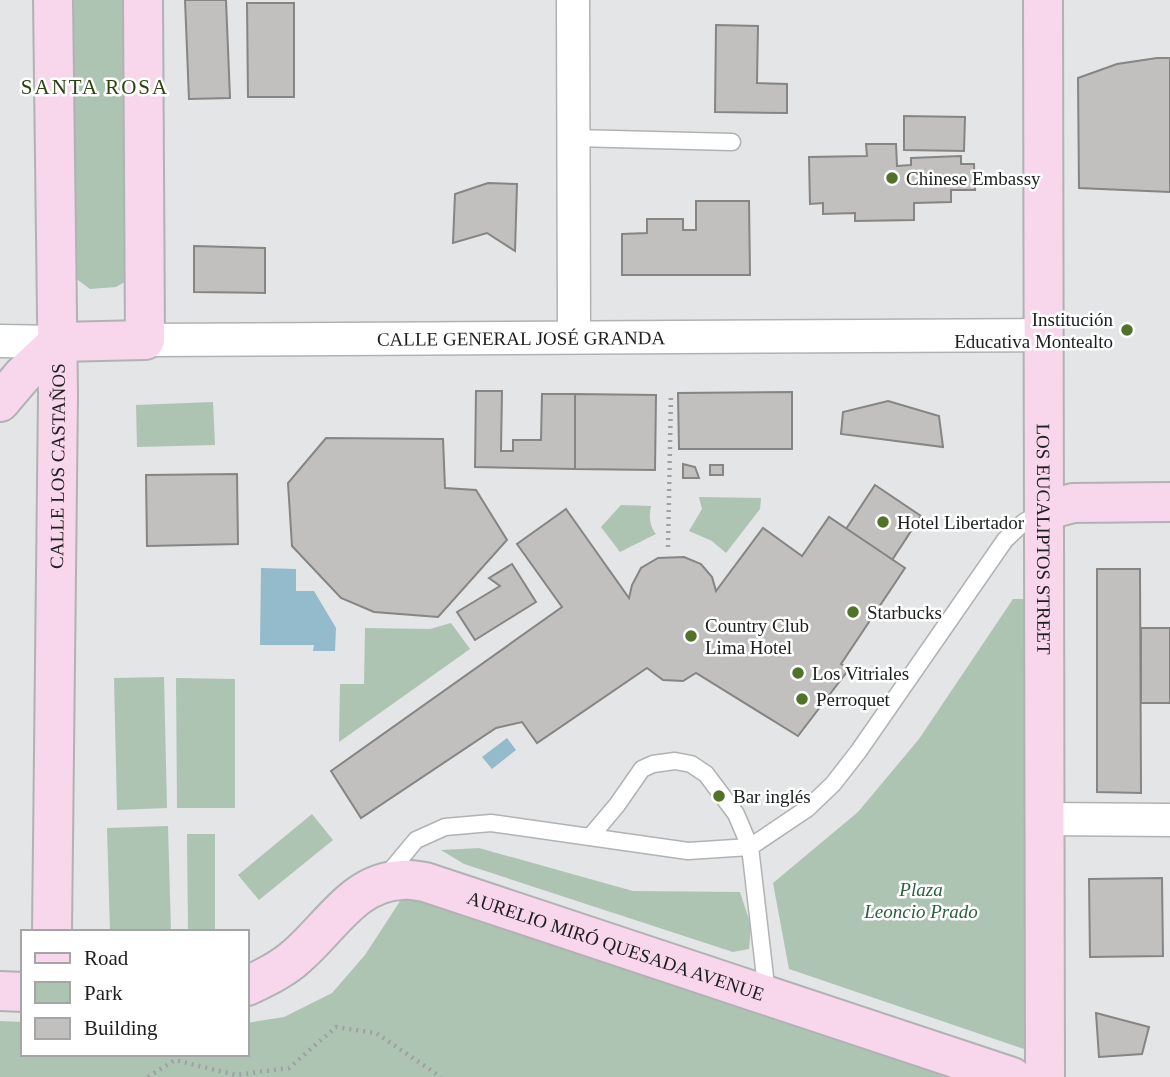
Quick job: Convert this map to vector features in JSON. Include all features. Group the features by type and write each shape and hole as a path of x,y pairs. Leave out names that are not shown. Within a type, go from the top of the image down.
{"street":[{"name":"CALLE LOS CASTAÑOS","path":"52,930 58,342 53,0"},
{"path":"143,0 145,340"},
{"path":"573,0 574,337"},
{"name":"LOS EUCALIPTOS STREET","path":"1043,0 1045,1077"},
{"name":"CALLE GENERAL JOSÉ GRANDA","path":"0,341 1044,335"},
{"path":"0,402 23,375 58,342"},
{"path":"1044,511 1073,503 1170,502"},
{"path":"1045,818 1170,820"},
{"name":"AURELIO MIRÓ QUESADA AVENUE","path":"248,986 274,973 296,957 346,905 363,892 380,884 403,880 425,882 1012,1077"},
{"path":"0,991 21,992"}],"lane":[{"path":"574,138 732,142"},
{"path":"380,884 416,840 446,827 491,823 688,851 750,846 808,808 833,784 1005,540 1024,522 1044,511"},
{"path":"590,837 642,769 653,764 675,761 691,764 706,774 736,814 750,846 767,996"}],"path":[{"path":"668,547 671,395"},
{"path":"148,1077 176,1060 236,1075 289,1068 336,1027 376,1033 441,1077"}],"green space":[{"path":"72,0 125,0 128,280 116,287 90,289 74,277"},
{"path":"213,402 215,445 137,447 136,405"},
{"path":"699,497 761,498 760,509 726,553 712,541 689,531 702,509"},
{"path":"621,505 651,506 650,520 656,534 620,552 601,527"},
{"name":"Plaza Leoncio Prado","path":"1013,599 1029,599 1030,1051 789,969 773,883 858,812 919,739"},
{"path":"451,623 470,649 339,742 340,684 364,684 365,628 430,629"},
{"path":"164,677 167,808 117,810 114,678"},
{"path":"176,678 235,679 235,808 177,808"},
{"path":"312,814 333,840 259,900 238,875"},
{"path":"168,826 171,930 110,930 107,828"},
{"path":"187,834 215,834 215,930 188,930"},
{"path":"479,848 633,891 740,892 751,926 749,949 733,952 464,864 441,850"},
{"path":"404,895 949,1077 0,1077 0,1021 21,1022 21,1056 248,1056 248,1023 284,1017 332,993 365,955"}],"water":[{"path":"261,568 296,569 296,591 314,591 336,628 335,651 313,651 314,645 260,645"},
{"path":"507,738 516,750 492,769 482,757"}],"building":[{"path":"185,0 226,0 230,98 189,99"},
{"path":"247,3 294,3 294,97 248,97"},
{"path":"716,25 758,26 757,83 787,84 787,113 715,112"},
{"path":"1170,58 1170,192 1079,188 1078,78 1117,64"},
{"path":"904,116 965,117 964,151 904,150"},
{"name":"Chinese Embassy","path":"866,144 896,144 897,166 911,165 911,158 961,156 961,164 974,164 975,190 951,190 951,202 914,203 914,220 855,221 855,213 823,214 823,203 810,204 809,157 867,156"},
{"path":"488,183 517,184 515,251 487,233 453,243 455,194"},
{"path":"696,201 749,201 750,275 622,275 622,234 647,233 647,219 683,219 683,230 696,230"},
{"path":"194,246 265,248 265,293 194,292"},
{"path":"476,391 502,391 501,451 513,451 513,440 541,440 542,394 575,394 575,469 475,467"},
{"path":"792,392 792,449 679,449 678,393"},
{"path":"575,394 656,395 655,470 575,469"},
{"path":"888,401 939,416 943,447 841,434 843,412"},
{"path":"326,438 443,439 445,488 476,490 507,540 438,617 374,612 341,598 292,546 288,483"},
{"path":"683,464 695,467 699,478 683,478"},
{"path":"710,465 723,465 723,475 710,475"},
{"path":"237,474 238,544 147,546 146,475"},
{"name":"Hotel Libertador","path":"875,485 921,516 892,560 846,529"},
{"name":"Country Club Lima Hotel","path":"566,509 629,598 641,568 658,558 684,557 701,564 712,577 716,591 763,528 802,556 829,517 905,568 841,664 849,669 798,736 696,673 683,681 663,680 647,668 537,743 522,722 496,728 361,818 331,771 562,607 517,544"},
{"path":"512,564 536,602 475,640 457,612 500,586 489,578"},
{"path":"1097,569 1140,569 1141,793 1097,792"},
{"path":"1141,628 1170,628 1170,703 1141,703"},
{"path":"1162,878 1163,956 1090,957 1089,879"},
{"path":"1096,1013 1149,1027 1142,1054 1099,1057"}],"place":[{"name":"Chinese Embassy","path":"892,178"},
{"name":"Institución Educativa Montealto","path":"1127,330"},
{"name":"Hotel Libertador","path":"883,522"},
{"name":"Starbucks","path":"853,612"},
{"name":"Country Club Lima Hotel","path":"691,636"},
{"name":"Los Vitriales","path":"798,673"},
{"name":"Perroquet","path":"802,699"},
{"name":"Bar inglés","path":"719,796"}],"district":[{"name":"SANTA ROSA","path":"95,87"}]}
